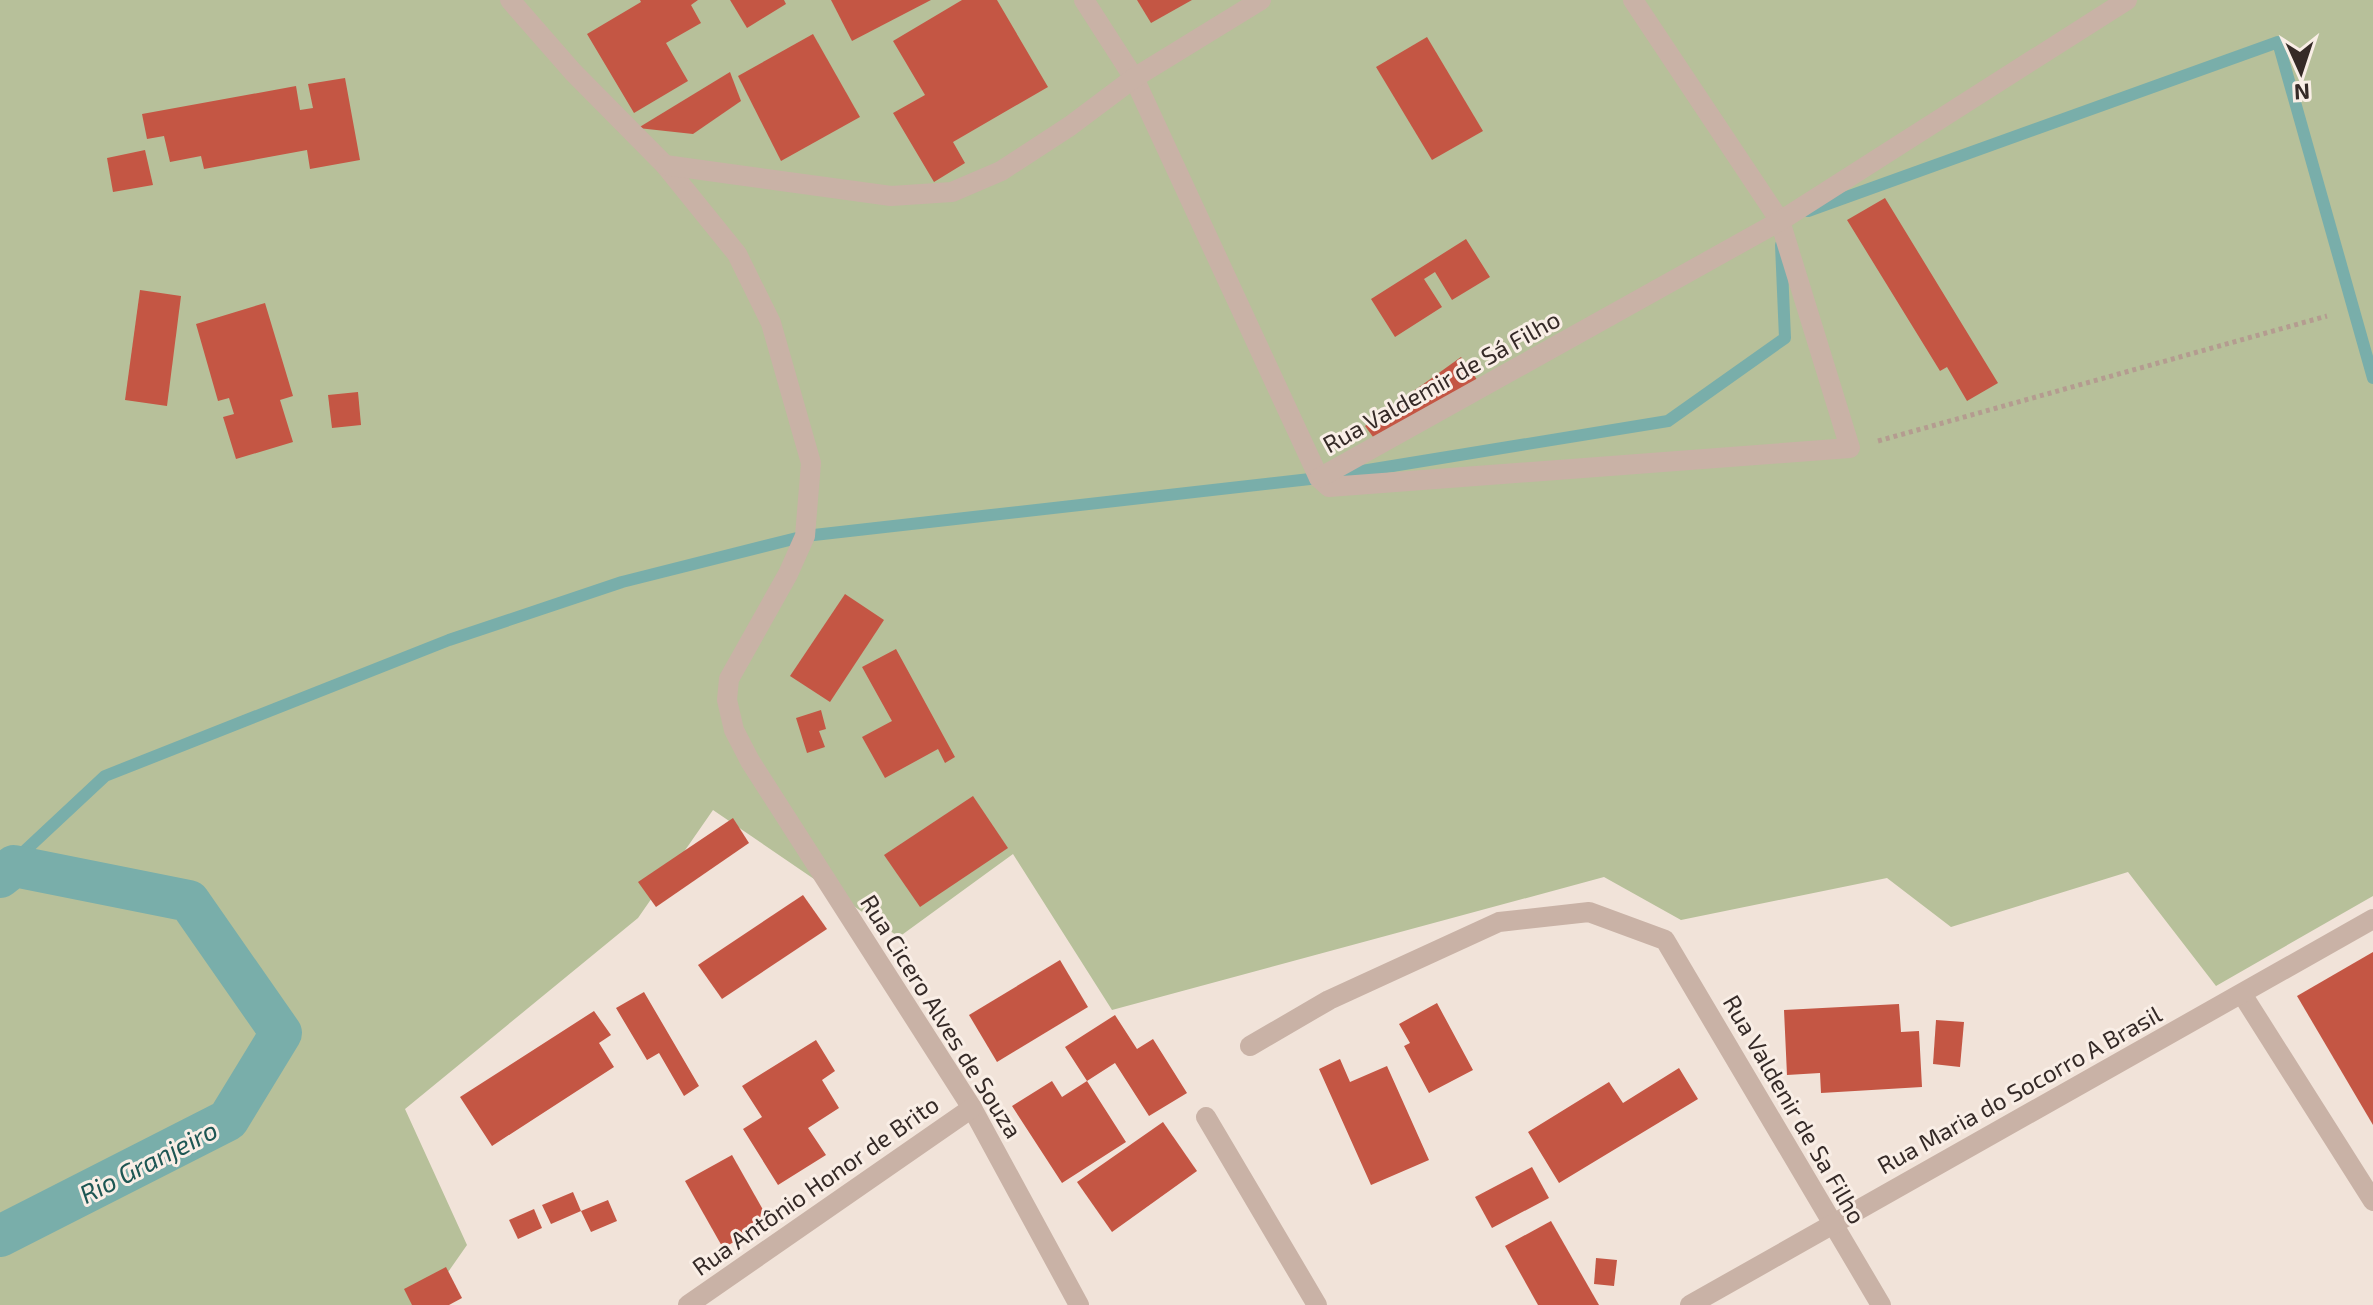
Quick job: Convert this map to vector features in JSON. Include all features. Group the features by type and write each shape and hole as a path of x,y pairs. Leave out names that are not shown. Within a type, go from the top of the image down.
{"street":[{"name":"Rua Cicero Alves de Souza","path":"510,0 573,72 665,165 737,254 771,323 811,463 805,536 788,574 729,679 727,700 734,730 750,761 972,1108 1079,1305"},
{"name":"Rua Valdemir de Sá Filho","path":"1084,0 1134,78 1319,478 1780,221 2127,0"},
{"path":"665,165 891,196 952,192 1001,171 1070,126 1134,78 1261,0"},
{"path":"1319,478 1329,487 1850,448 1780,221 1633,0"},
{"name":"Rua Valdenir de Sa Filho","path":"1250,1046 1329,1000 1499,922 1589,912 1665,940 1881,1305"},
{"name":"Rua Maria do Socorro A Brasil","path":"1690,1305 2373,919"},
{"path":"2242,994 2373,1201"},
{"name":"Rua Antônio Honor de Brito","path":"688,1305 972,1108"},
{"path":"1206,1117 1317,1305"}],"path":[{"path":"1850,448 2327,316"}],"green space":[{"path":"0,0 2373,0 2373,896 2216,986 2128,872 1951,927 1887,878 1681,920 1604,877 1112,1010 1013,854 899,937 713,810 638,918 405,1109 467,1245 425,1305 0,1305"}],"building":[{"path":"640,0 698,0 691,5 701,23 666,43 688,81 634,113 587,34"},
{"path":"730,0 784,0 786,4 747,28"},
{"path":"831,0 931,0 852,41"},
{"path":"962,0 997,0 1048,87 953,142 965,163 934,182 893,113 925,95 893,41"},
{"path":"1137,0 1192,0 1151,23"},
{"path":"813,34 860,117 781,161 738,76"},
{"path":"1427,37 1483,131 1432,160 1376,67"},
{"path":"730,72 741,101 693,134 638,128"},
{"path":"345,78 360,160 310,169 307,150 204,169 201,156 170,162 164,136 147,139 142,114 296,86 300,110 313,108 308,84"},
{"path":"145,150 153,185 113,192 107,158"},
{"path":"1885,198 1998,383 1967,401 1947,367 1940,371 1847,220"},
{"path":"1466,239 1490,277 1452,300 1435,272 1424,279 1442,307 1395,337 1371,299"},
{"path":"140,290 181,296 167,406 125,400"},
{"path":"265,303 293,396 280,400 293,442 236,459 223,417 234,414 229,398 218,401 196,324"},
{"path":"1461,357 1478,381 1382,449 1365,426"},
{"path":"358,392 361,425 332,428 328,395"},
{"path":"845,594 884,620 830,702 790,676"},
{"path":"896,649 955,757 945,763 938,749 885,778 862,737 892,721 862,667"},
{"path":"821,710 826,729 819,731 825,747 807,753 796,718"},
{"path":"973,796 1008,848 920,907 884,855"},
{"path":"733,818 749,843 656,907 638,882"},
{"path":"803,895 827,929 722,999 698,965"},
{"path":"2373,952 2373,1125 2297,996"},
{"path":"1060,960 1088,1007 997,1062 969,1015"},
{"path":"644,992 699,1086 684,1096 659,1053 647,1060 616,1008"},
{"path":"1437,1003 1473,1070 1429,1093 1404,1046 1410,1043 1399,1024"},
{"path":"1899,1004 1901,1032 1919,1031 1922,1087 1821,1093 1820,1073 1787,1075 1784,1010"},
{"path":"594,1011 611,1035 599,1043 614,1067 492,1146 460,1097"},
{"path":"1115,1015 1137,1049 1153,1039 1187,1093 1149,1116 1115,1063 1087,1081 1065,1047"},
{"path":"1936,1020 1964,1022 1960,1067 1933,1064"},
{"path":"816,1040 835,1071 822,1080 839,1108 808,1128 826,1155 778,1185 743,1129 762,1117 742,1086"},
{"path":"1340,1059 1350,1082 1387,1066 1429,1160 1371,1185 1319,1069"},
{"path":"1679,1068 1698,1099 1559,1183 1528,1132 1609,1082 1623,1103"},
{"path":"1052,1081 1062,1097 1087,1081 1126,1142 1062,1183 1012,1106"},
{"path":"1163,1122 1197,1171 1112,1232 1077,1182"},
{"path":"732,1155 770,1222 723,1248 685,1181"},
{"path":"1532,1167 1549,1198 1492,1228 1475,1197"},
{"path":"573,1192 581,1211 551,1224 542,1205"},
{"path":"608,1200 617,1221 591,1232 581,1211"},
{"path":"534,1209 542,1228 518,1239 509,1220"},
{"path":"1551,1221 1599,1305 1538,1305 1505,1246"},
{"path":"1596,1258 1617,1260 1614,1286 1594,1284"},
{"path":"446,1267 462,1298 449,1305 412,1305 404,1289"}],"waterway":[{"path":"1808,211 2278,42 2373,378"},
{"path":"0,874 105,776 449,640 622,582 805,536 1319,478 1668,421 1785,338 1781,245"},
{"name":"Rio Granjeiro","path":"0,877 14,866 189,901 281,1033 228,1120 0,1236"}]}
